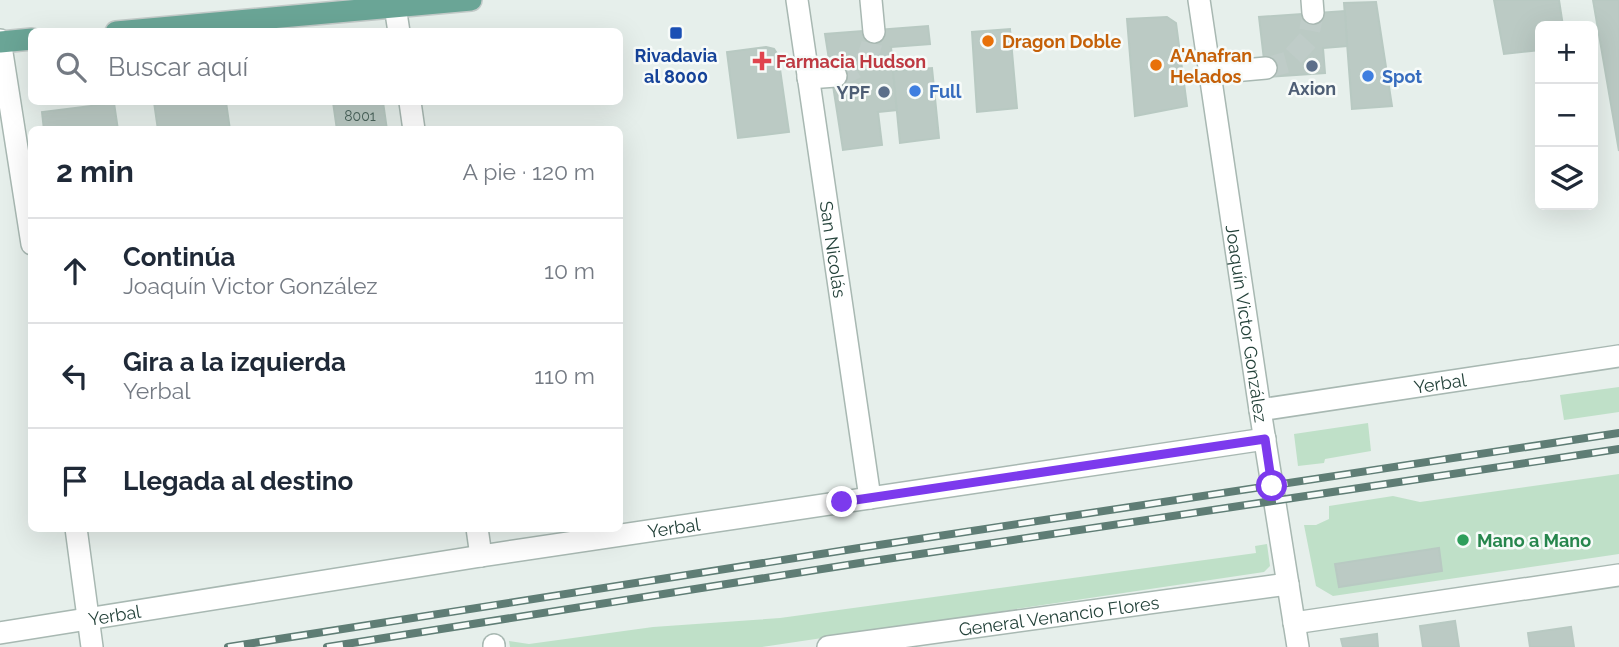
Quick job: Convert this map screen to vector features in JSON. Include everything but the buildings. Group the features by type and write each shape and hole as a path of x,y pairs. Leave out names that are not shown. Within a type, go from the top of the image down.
{"main road":[{"path":"154,28 394,3 471,0"},
{"path":"0,42 28,39"}],"street":[{"name":"San Nicolás","path":"797,0 870,498"},
{"path":"871,0 874,32"},
{"name":"Joaquín Victor González","path":"1199,0 1298,647"},
{"path":"394,3 398,28"},
{"path":"0,42 28,219"},
{"path":"1210,73 1266,68"},
{"path":"808,78 836,76"},
{"path":"410,105 413,126"},
{"name":"Yerbal","path":"1260,410 1619,356"},
{"name":"Yerbal","path":"0,633 481,556 1265,439"},
{"path":"77,532 92,647"},
{"path":"478,532 481,556"},
{"path":"1294,623 1619,575"},
{"name":"General Venancio Flores","path":"828,647 897,642 1288,584"}],"green space":[{"path":"1619,387 1619,412 1564,420 1560,395"},
{"path":"1368,423 1371,451 1325,459 1324,463 1298,466 1294,434"},
{"name":"Mano a Mano","path":"1619,474 1619,554 1333,596 1316,586 1304,525 1316,525 1329,519 1329,506 1393,496 1420,502"},
{"path":"1267,544 1270,566 1264,572 762,647 510,647 509,641 529,644 653,627 780,618 1256,553 1255,546"}],"tunnel":[{"path":"1266,68 1288,62 1308,40 1313,13"},
{"path":"836,76 853,70 864,62 874,32"}],"railway":[{"path":"228,647 1619,433"},
{"path":"327,647 860,563 1619,449"}],"place":[{"name":"Rivadavia al 8000","path":"676,33"},
{"name":"Dragon Doble","path":"988,41"},
{"name":"Farmacia Hudson","path":"762,61"},
{"name":"A'Anafran Helados","path":"1156,65"},
{"name":"Axion","path":"1312,66"},
{"name":"Spot","path":"1368,76"},
{"name":"Full","path":"915,91"},
{"name":"YPF","path":"884,92"},
{"name":"Mano a Mano","path":"1463,540"}],"route":[{"path":"842,502 1265,439 1272,486"}]}
